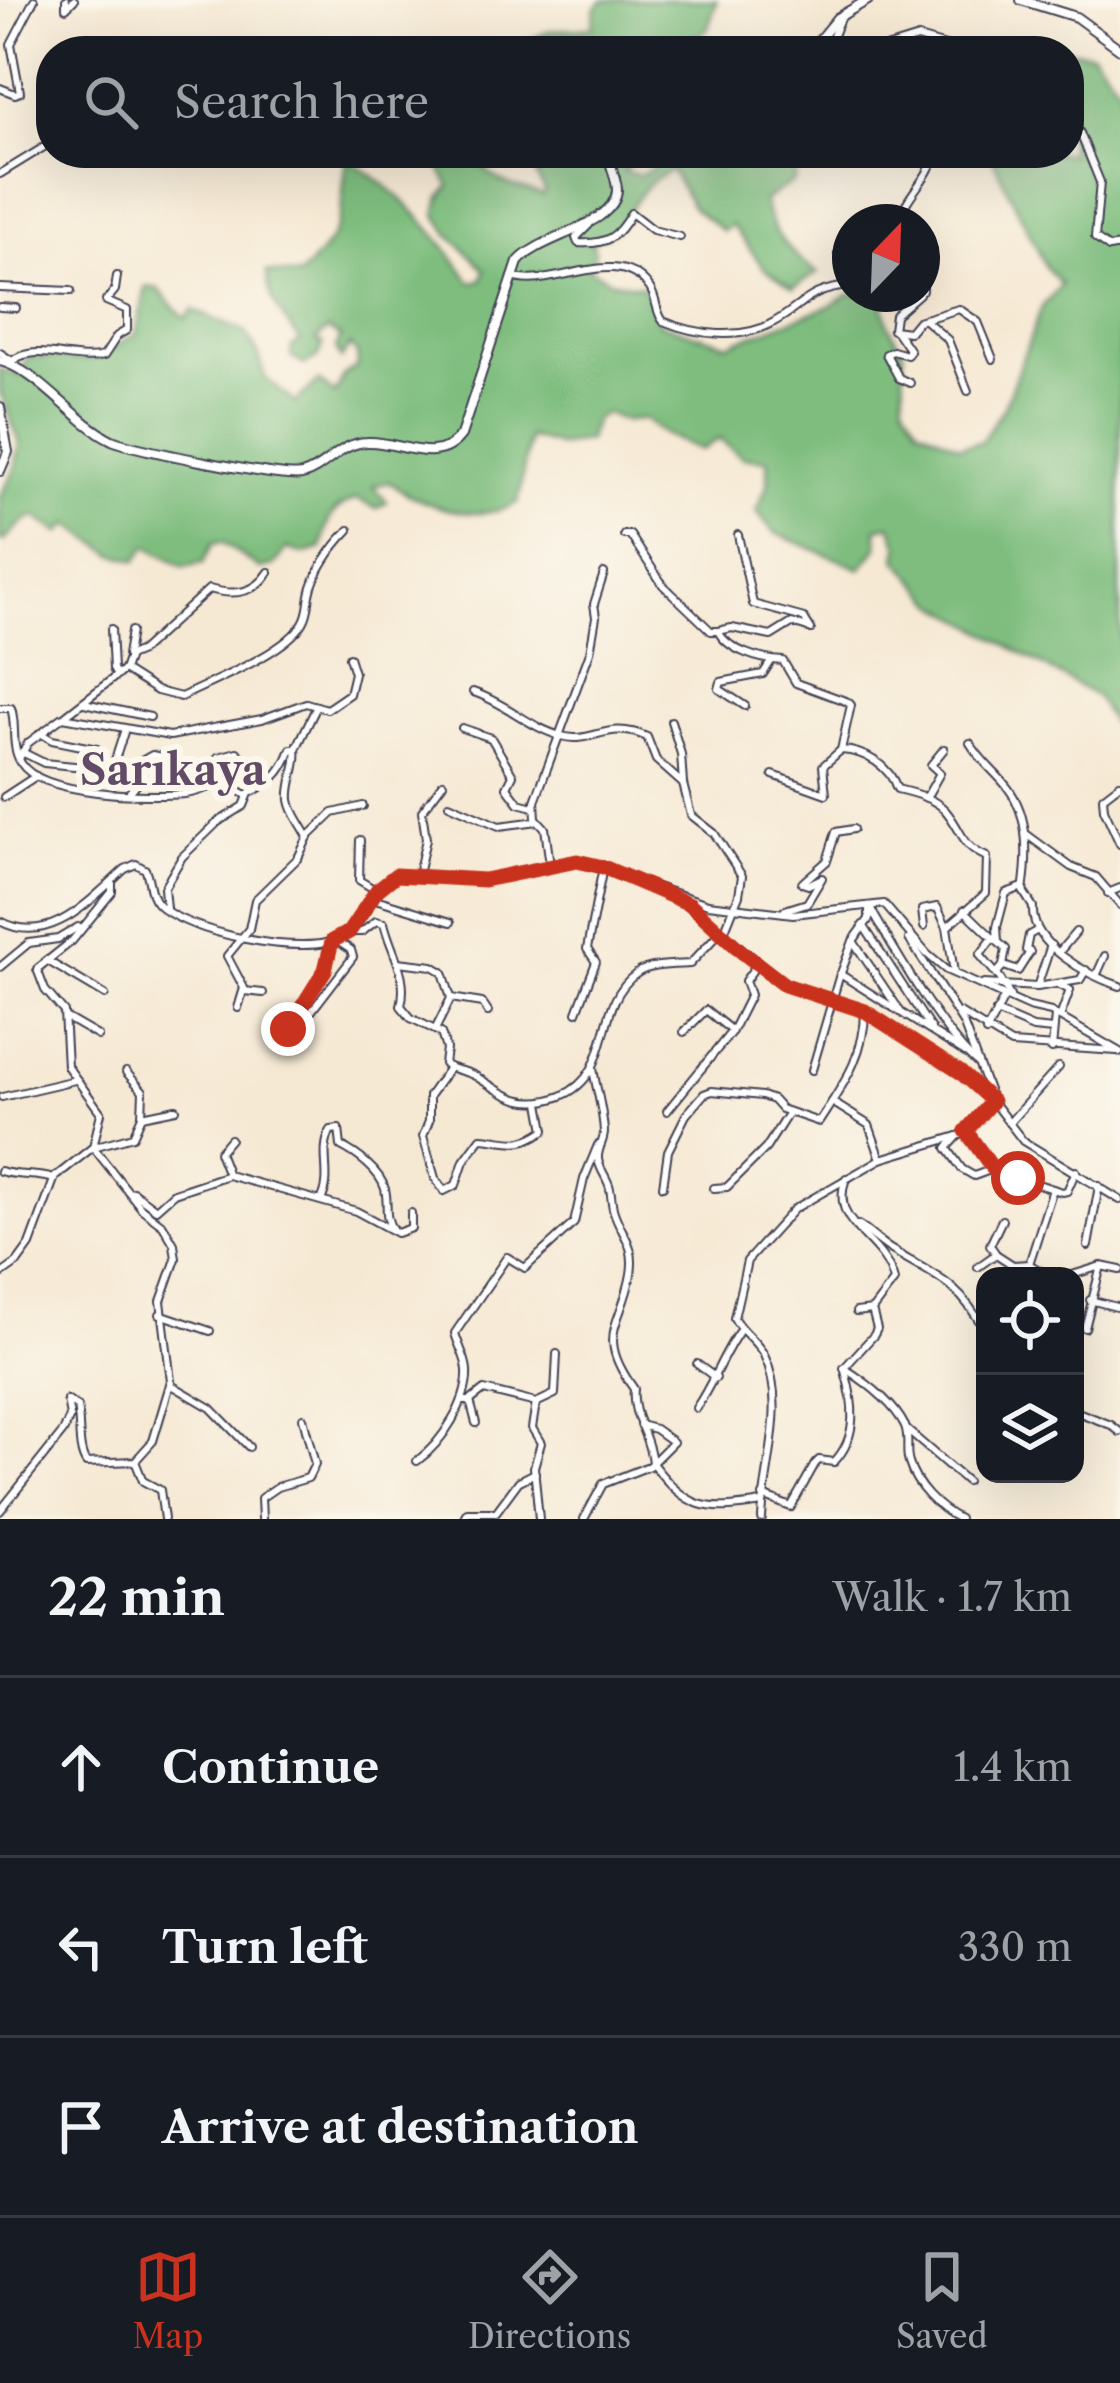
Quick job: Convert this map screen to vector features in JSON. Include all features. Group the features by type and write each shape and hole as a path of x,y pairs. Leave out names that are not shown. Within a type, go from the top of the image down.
{"main road":[{"path":"821,36 841,14 864,0"},
{"path":"818,36 835,13 864,0"},
{"path":"1021,0 1076,17 1120,46"},
{"path":"1037,0 1072,10 1120,46"},
{"path":"0,358 116,438 251,467 302,472 333,449 365,438 444,447 458,434 496,310 519,255 585,221 610,200 609,168"},
{"path":"0,358 73,416 118,442 257,472 301,475 358,443 433,452 454,444 461,435 512,277 526,253 591,222 616,197 610,168"},
{"path":"0,407 8,452 0,468"},
{"path":"0,420 5,445 0,468"}],"street":[{"path":"0,88 20,92 11,44 34,0"},
{"path":"833,36 841,14"},
{"path":"1084,143 1100,182 1095,238 1109,248 1120,246"},
{"path":"0,174 36,152"},
{"path":"905,204 931,168"},
{"path":"591,222 576,238 578,243 612,238 625,229 631,212 653,230 680,237"},
{"path":"512,277 530,280 585,270 622,270 648,285 663,321 720,333 770,325 807,297 832,291"},
{"path":"12,362 20,355 45,352 73,359 104,356 127,330 127,310 106,301 115,290 117,276"},
{"path":"0,288 71,291"},
{"path":"0,307 16,308"},
{"path":"897,332 909,332 924,319 948,310 963,310 978,322 993,359"},
{"path":"899,312 891,325 910,351 886,354 899,377 910,383"},
{"path":"924,319 948,340 968,391"},
{"path":"111,629 113,668 157,691 181,697 282,645 301,627 330,551 349,530"},
{"path":"624,535 630,535 674,596 711,631 732,628 772,636 792,623 811,629 804,618 753,604 738,535"},
{"path":"20,756 40,733 121,673 129,656 141,651 209,589 246,591 256,588 269,572"},
{"path":"550,865 544,828 534,807 590,652 594,604 604,573"},
{"path":"121,673 131,631"},
{"path":"718,631 723,640 759,658 783,661 796,683 851,705 841,750 824,766 826,794 772,775"},
{"path":"63,717 170,736 291,712 306,704 327,709 349,694 354,673 349,657"},
{"path":"745,706 719,688 721,682 763,674 772,660"},
{"path":"473,692 499,700 560,736 588,736 616,728 641,734 647,737 656,760 683,784"},
{"path":"84,703 150,718"},
{"path":"308,837 290,806 289,793 296,749 317,706"},
{"path":"0,708 11,708 14,713 14,744 37,776 77,789 185,794 222,784 246,795 244,806 218,822 182,857 164,888 167,912"},
{"path":"349,932 362,932 381,921 405,986 401,1006 411,1018 442,1036 448,1069 470,1073 505,1097 540,1103 577,1089 592,1068 610,1014 632,975 690,964 722,933 735,906 742,876 714,833 691,815 670,721"},
{"path":"462,728 491,738 513,775 507,787 519,803 534,807"},
{"path":"114,763 125,729"},
{"path":"40,733 52,740 97,748"},
{"path":"970,743 989,773 1006,784 1022,814 1028,872 1023,887 1038,930 1085,970 1120,986"},
{"path":"246,795 277,777 291,749 296,749"},
{"path":"926,798 940,773 931,765 944,749"},
{"path":"841,750 871,759 889,773 897,789 926,798 950,815 967,848 986,857 986,893 947,927"},
{"path":"218,758 237,752 256,773 277,777"},
{"path":"20,756 56,765 134,765 152,755 171,759"},
{"path":"128,793 138,782 134,765"},
{"path":"4,797 37,776"},
{"path":"418,874 426,839 422,811 443,783"},
{"path":"1120,784 1103,796 1120,844"},
{"path":"449,804 499,826 538,820"},
{"path":"238,1008 244,991 227,956 249,929 255,900 298,858 308,837 335,808 363,806"},
{"path":"776,912 807,902 822,878 808,886 802,883 827,861 836,832 853,829"},
{"path":"1026,834 1071,867 1096,877 1120,905"},
{"path":"360,840 359,880 374,894 452,922"},
{"path":"0,921 10,927 68,920 136,864 145,869 150,893 167,912 242,939 284,946 334,941 349,932 374,894 396,875 484,880 577,861 603,867 690,904 785,985 865,1011 960,1072 992,1101 1023,1141 1120,1200"},
{"path":"577,1012 596,962 587,949 603,867"},
{"path":"98,1036 64,1016 39,979 38,969 72,941 112,892 111,881"},
{"path":"980,955 996,940 1006,893 1023,887"},
{"path":"1108,893 1120,887"},
{"path":"668,894 776,912 890,907 953,1006 992,1101"},
{"path":"812,1070 830,1000 853,940 868,920 869,906"},
{"path":"869,906 965,1053"},
{"path":"924,927 922,910 937,907 947,927 954,973"},
{"path":"964,910 1006,949 998,976"},
{"path":"863,925 933,1032"},
{"path":"901,925 927,954 969,982 1058,1016 1119,1051"},
{"path":"0,968 29,943 58,939 81,926"},
{"path":"1007,985 1029,957 1029,934 1038,930"},
{"path":"1060,951 1076,932"},
{"path":"853,940 901,1014"},
{"path":"334,941 351,950 353,957 310,1018 290,1033 288,1029 325,970 334,941"},
{"path":"975,941 1010,996"},
{"path":"1037,987 1052,945"},
{"path":"1096,976 1105,956"},
{"path":"45,959 105,995"},
{"path":"398,962 433,966 443,972 451,998 435,1030"},
{"path":"667,1111 732,1031 750,995 745,981 757,964"},
{"path":"1003,966 1018,971"},
{"path":"969,982 1037,987 1080,980 1085,970"},
{"path":"840,974 981,1066"},
{"path":"1052,1049 1053,1030 1070,990 1057,984"},
{"path":"244,991 262,993"},
{"path":"986,1032 1005,996 1010,996"},
{"path":"451,998 482,1003 488,1012"},
{"path":"953,1006 1011,1045 1119,1051"},
{"path":"684,1032 706,1010 732,1031"},
{"path":"663,1186 668,1151 686,1115 704,1094 762,1096 819,1123 854,1067 865,1011"},
{"path":"996,1012 1033,1028 1053,1030"},
{"path":"64,1016 64,1048 76,1080 101,1113 93,1147"},
{"path":"1009,1123 1059,1067"},
{"path":"592,1068 601,1089 604,1135 599,1164 614,1213 626,1232 631,1259 631,1276 616,1314 613,1340 622,1374 634,1389 632,1408 661,1475 694,1504 715,1510 763,1500 790,1507 814,1463 834,1462 847,1445 853,1396 844,1368"},
{"path":"448,1069 429,1096 424,1136 435,1178 444,1191 456,1185 464,1161 482,1138 527,1142 544,1130 540,1103"},
{"path":"0,1275 30,1245 53,1179 93,1147 133,1136 142,1116 143,1091 126,1072"},
{"path":"2,1097 76,1080"},
{"path":"992,1101 946,1148 974,1176 993,1169"},
{"path":"832,1102 869,1125 881,1159"},
{"path":"142,1116 176,1108"},
{"path":"714,1188 727,1187 766,1148 789,1112"},
{"path":"321,1200 328,1185 325,1142 331,1130 339,1129 341,1146 360,1156 381,1179 386,1192 385,1219 394,1232"},
{"path":"761,1519 773,1397 763,1352 734,1318 747,1261 794,1209 846,1178 881,1159 962,1134"},
{"path":"962,1134 993,1169 1053,1190 1066,1191 1076,1171"},
{"path":"476,1423 466,1401 467,1376 455,1333 506,1257 524,1268 574,1223 584,1179 604,1135"},
{"path":"228,1175 219,1152 230,1139"},
{"path":"0,1510 63,1432 70,1417 67,1400 77,1407 81,1457 86,1463 134,1461 153,1442 170,1384 160,1314 164,1287 175,1267 174,1244 163,1225 142,1209 93,1147"},
{"path":"0,1171 53,1179"},
{"path":"130,1191 156,1209 174,1192 228,1175 356,1211 394,1232 411,1228 412,1213"},
{"path":"846,1178 839,1199 892,1271 892,1287 872,1310 856,1312"},
{"path":"1088,1246 1099,1186"},
{"path":"1028,1264 1053,1190"},
{"path":"1002,1220 990,1246 1013,1265 1033,1267"},
{"path":"851,1221 944,1279 976,1314"},
{"path":"979,1267 996,1254"},
{"path":"1085,1328 1101,1266"},
{"path":"1084,1271 1101,1266 1120,1270"},
{"path":"1090,1300 1120,1308"},
{"path":"844,1368 877,1329 872,1310"},
{"path":"160,1314 210,1331"},
{"path":"696,1408 740,1330"},
{"path":"417,1460 432,1448 466,1401 484,1390 536,1402 555,1394 557,1354"},
{"path":"697,1364 716,1378"},
{"path":"844,1368 879,1394 907,1430 966,1481"},
{"path":"170,1384 211,1408 249,1447"},
{"path":"536,1402 532,1428 541,1443 536,1517"},
{"path":"1084,1415 1112,1424 1120,1432"},
{"path":"262,1519 261,1498 277,1487 308,1478 315,1464 303,1418"},
{"path":"584,1519 604,1484 652,1463 673,1442 640,1425"},
{"path":"907,1430 907,1460 919,1482 958,1519"},
{"path":"134,1461 143,1481 160,1490 164,1519"},
{"path":"463,1519 466,1511 496,1512 519,1481 536,1474"}],"green space":[{"path":"602,0 717,0 708,28 697,36 538,36 593,27 595,9"},
{"path":"1084,52 1092,53 1120,88 1120,739 1097,697 936,603 897,559 899,546 891,525 877,528 878,546 861,569 775,533 756,511 768,484 768,460 742,457 719,439 701,450 664,434 644,419 624,421 606,413 595,419 588,440 560,446 529,437 518,502 503,509 486,513 452,510 418,499 389,482 373,486 387,502 376,508 356,499 347,503 331,517 322,548 303,554 287,548 274,566 260,569 222,542 212,544 203,563 184,567 147,546 137,560 113,554 69,524 60,533 35,516 0,540 0,496 15,469 20,443 0,392 0,369 22,376 26,358 85,360 105,355 136,335 146,287 158,289 185,319 193,310 246,333 265,378 295,403 319,381 335,394 344,376 358,366 357,354 350,345 341,359 336,348 341,337 328,329 316,340 323,344 319,356 305,365 291,357 292,347 301,341 273,301 267,272 299,276 326,247 338,223 346,168 360,168 416,213 471,282 482,280 485,270 436,214 450,186 440,168 485,168 496,179 542,195 545,190 536,176 542,168 626,168 623,172 640,175 652,168 796,168 794,181 764,201 784,243 818,273 793,288 764,268 732,225 723,231 693,208 671,170 646,187 617,227 591,241 595,253 589,268 609,280 644,287 659,323 728,344 832,305 832,312 885,312 903,352 904,403 918,426 960,446 981,442 1004,407 1042,307 1061,285 1046,267 997,168 1084,168"}],"district":[{"name":"Sarıkaya","path":"173,770"}],"route":[{"path":"288,1029 325,970 332,941 349,932 388,879 406,874 508,878 561,861 577,861 603,867 690,904 785,985 865,1011 960,1072 992,1101 966,1131 993,1169 1018,1178"}]}
